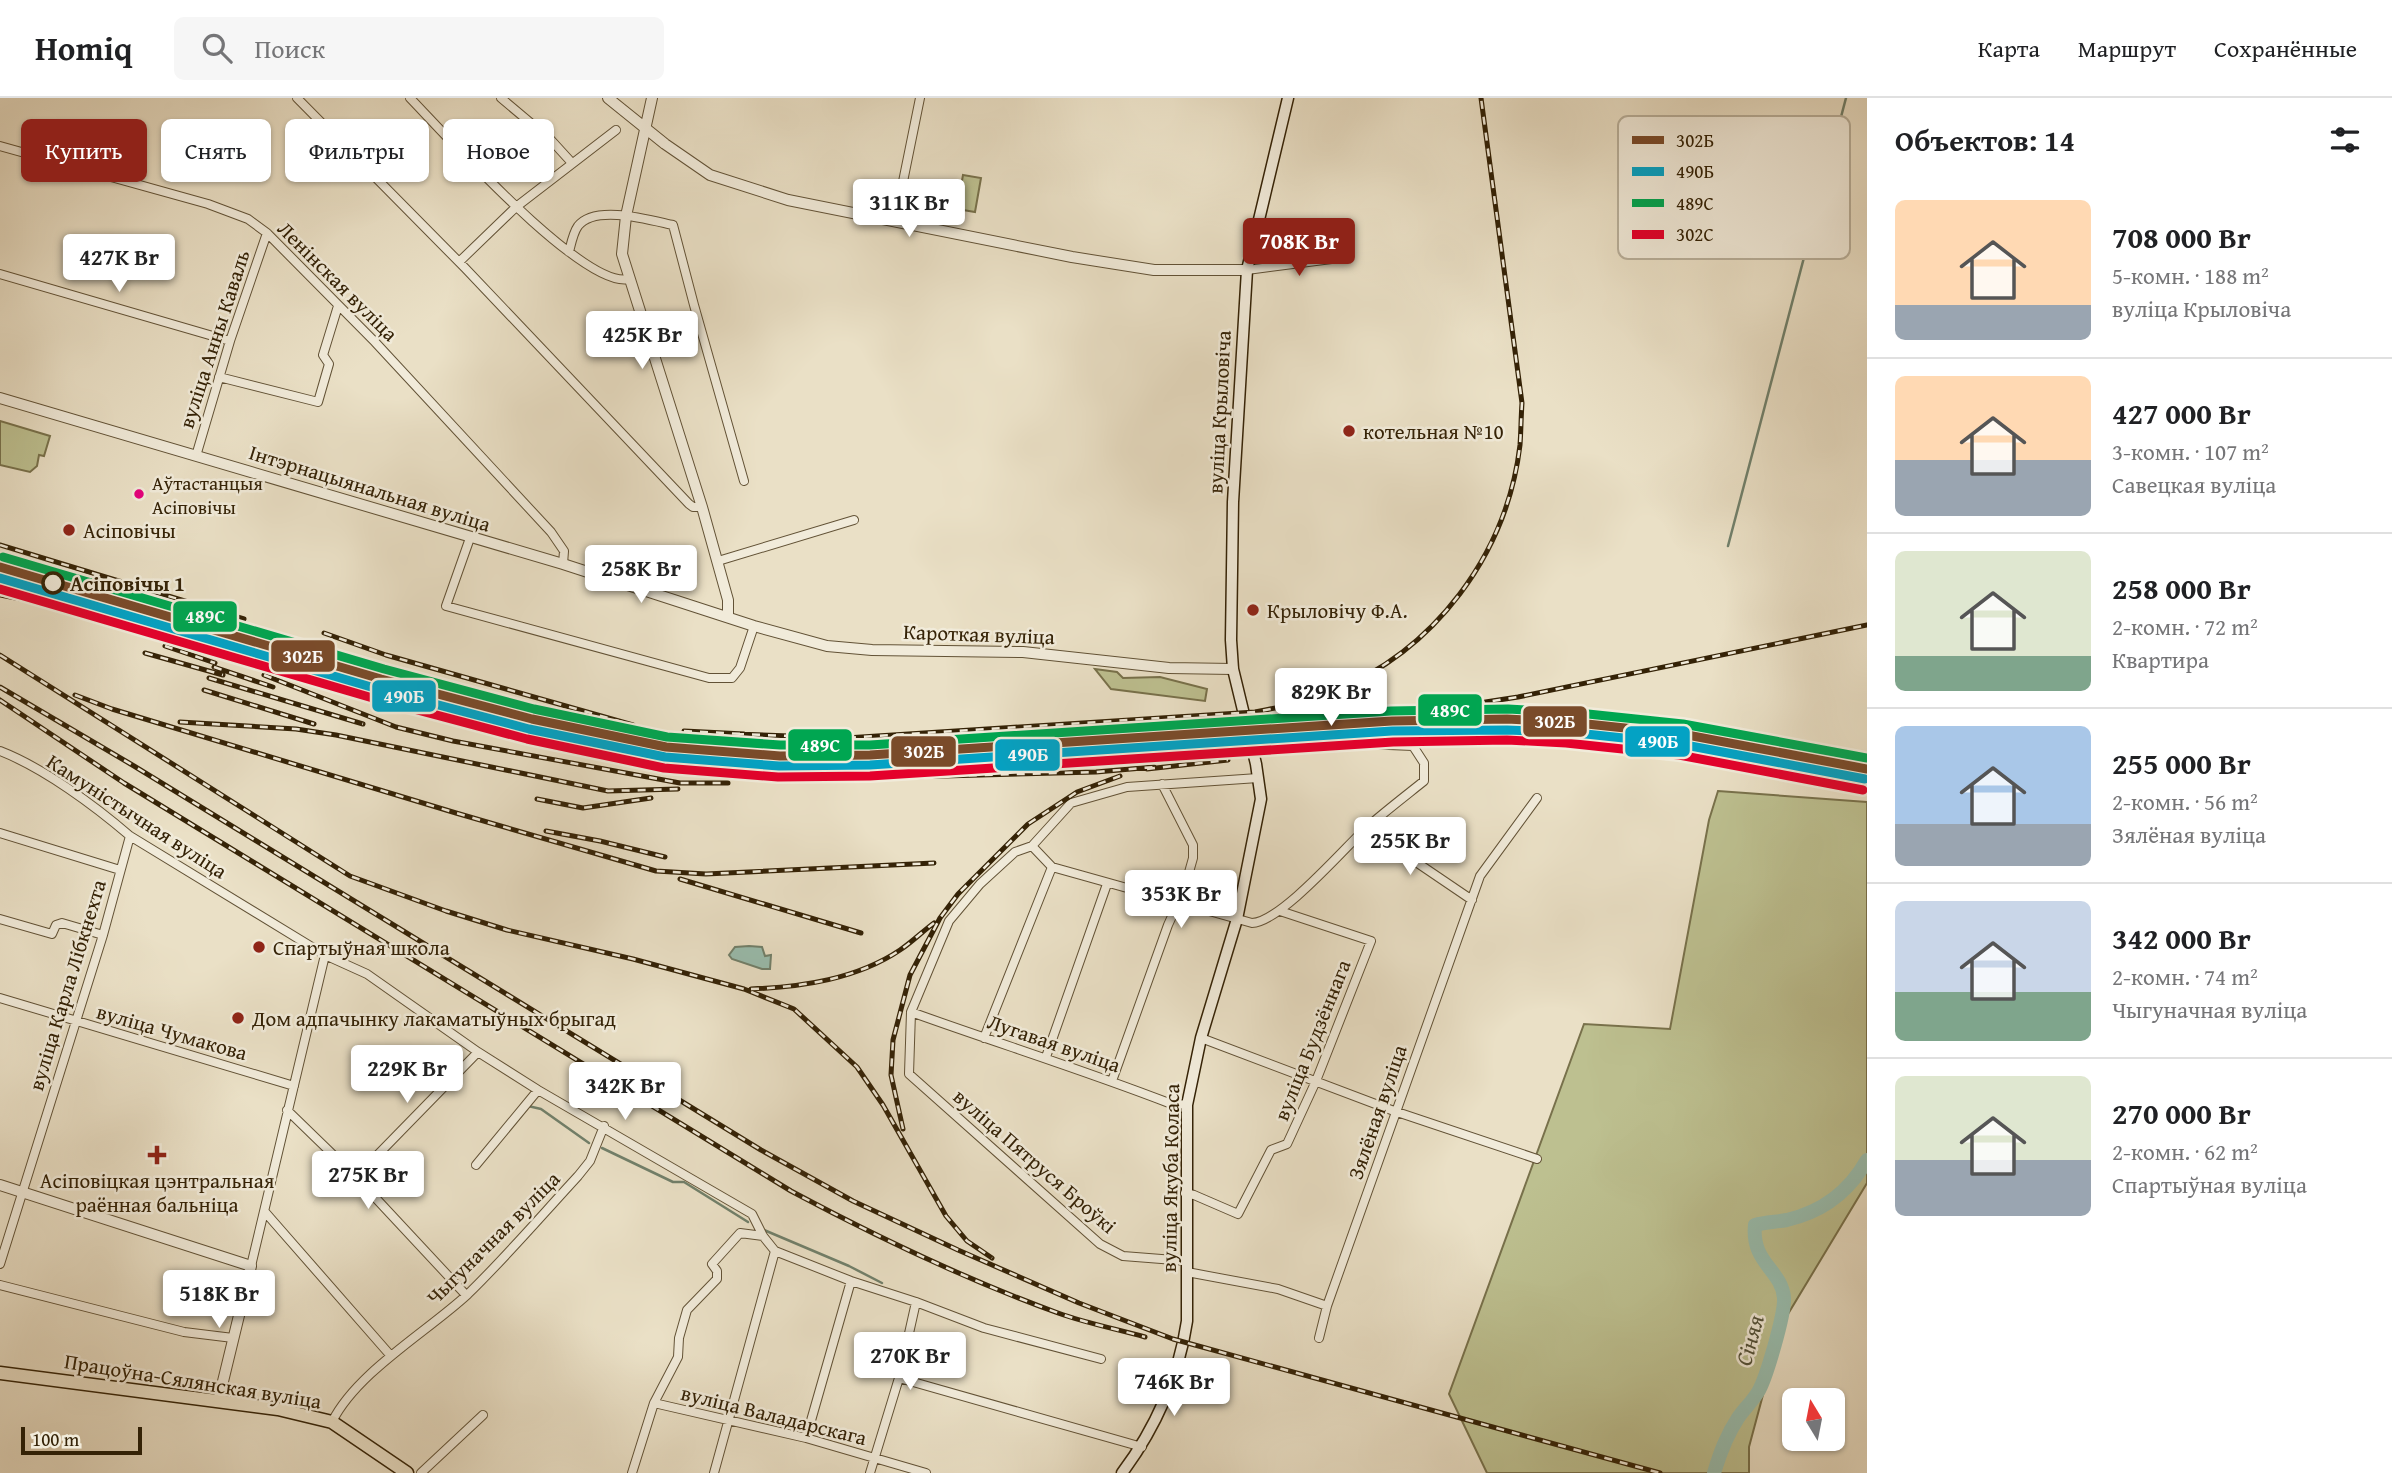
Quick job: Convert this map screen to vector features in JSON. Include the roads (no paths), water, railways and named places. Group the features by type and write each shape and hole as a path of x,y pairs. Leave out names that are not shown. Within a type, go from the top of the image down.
{"main road":[{"name":"вуліца Крыловіча","path":"1247,731 1233,669 1231,640 1234,502 1247,270 1288,98"},
{"name":"вуліца Якуба Коласа","path":"1122,1473 1142,1447 1168,1391 1184,1342 1187,1321 1187,1105 1201,1038 1237,919 1259,814 1261,799 1258,778 1247,731"},
{"name":"Працоўна-Сялянская вуліца","path":"0,1373 278,1409 332,1422 407,1473"}],"street":[{"path":"297,98 459,262 689,504 702,507"},
{"path":"410,98 516,207 569,252 605,276 623,281 629,279"},
{"path":"500,98 551,140 572,163"},
{"path":"608,98 710,175 788,200 1154,271 1247,270 1347,257"},
{"path":"652,98 626,216 622,254 718,561 729,600 727,616"},
{"path":"895,222 920,98"},
{"path":"459,262 516,207 615,130"},
{"name":"Ленінская вуліца","path":"0,146 208,204 248,219 267,233 393,361 551,532 564,551 563,564"},
{"path":"569,252 577,227 587,218 596,215 626,216 673,225 744,481"},
{"name":"вуліца Анны Каваль","path":"195,456 267,233"},
{"path":"0,274 230,341"},
{"path":"219,377 318,402 329,364 323,355 338,306"},
{"name":"Інтэрнацыянальная вуліца","path":"0,398 563,564 727,616"},
{"path":"718,561 854,520"},
{"path":"470,538 446,606 709,678 732,678 740,668 754,626"},
{"name":"Кароткая вуліца","path":"727,616 827,646 848,649 1023,652 1170,668 1233,669"},
{"path":"1032,846 1052,866 1107,884 1260,923 1280,911 1366,828 1424,781 1424,762 1413,747 1292,741 1252,749"},
{"name":"Камуністычная вуліца","path":"0,751 57,782 106,815 130,836 325,956 367,974 478,1052 538,1090 752,1214 763,1236 775,1251"},
{"path":"911,1012 949,921 980,884 1015,852 1032,846 1071,803 1127,788 1258,778"},
{"path":"1112,1081 1194,858 1194,845 1163,784"},
{"name":"Зялёная вуліца","path":"1319,1338 1327,1306 1394,1111 1480,876 1537,798"},
{"path":"1366,828 1472,900"},
{"path":"0,832 120,870"},
{"name":"вуліца Карла Лібкнехта","path":"0,1264 103,935 130,836"},
{"path":"984,1038 1052,866"},
{"path":"1046,1057 1107,884"},
{"name":"вуліца Будзённага","path":"1185,1193 1238,1214 1271,1150 1287,1144 1316,1081 1371,941 1280,911"},
{"path":"0,919 52,934 56,925 61,923 103,935"},
{"path":"218,1402 325,956"},
{"name":"вуліца Чумакова","path":"0,998 294,1086"},
{"name":"Лугавая вуліца","path":"911,1012 1170,1102 1187,1105"},
{"name":"вуліца Пятруся Броўкі","path":"911,1012 909,1074 1100,1244 1124,1256 1187,1267 1278,1289 1327,1306"},
{"path":"1201,1038 1394,1111 1537,1159"},
{"path":"356,1177 478,1052"},
{"path":"476,1165 538,1090"},
{"path":"287,1110 356,1177 467,1295"},
{"name":"Чыгуначная вуліца","path":"332,1422 339,1408 391,1356 467,1295 578,1176 590,1161 604,1126"},
{"path":"0,1185 251,1266"},
{"path":"265,1212 391,1356"},
{"path":"632,1473 654,1403 678,1357 679,1338 687,1310 717,1279 717,1271 712,1264 740,1233 763,1236"},
{"path":"714,1473 775,1251 852,1282 916,1302 984,1328 1101,1359"},
{"path":"806,1438 852,1282"},
{"path":"0,1285 184,1332 233,1338"},
{"path":"870,1473 900,1378 916,1302"},
{"path":"900,1378 1142,1447"},
{"name":"вуліца Валадарскага","path":"654,1403 806,1438 926,1473"},
{"path":"421,1473 482,1415"}],"waterway":[{"path":"1841,116 1846,98"},
{"path":"1728,546 1804,259"},
{"path":"528,1106 541,1109 589,1143"},
{"path":"602,1148 673,1182 684,1182 748,1222"},
{"name":"Сіняя","path":"1714,1473 1730,1431 1761,1385 1783,1306 1782,1288 1758,1248 1755,1225 1787,1220 1823,1206 1852,1182 1867,1160"},
{"path":"764,1230 882,1283"}],"railway":[{"path":"736,734 846,738 1255,712 1332,692 1369,674 1403,651 1433,625 1460,594 1482,560 1500,524 1520,445 1522,403 1481,98"},
{"path":"0,545 244,619"},
{"path":"0,557 511,707 626,733 781,749 913,747 1440,709 1518,697 1867,625"},
{"path":"0,580 62,598"},
{"path":"54,589 258,650"},
{"path":"0,595 76,610 327,685 538,742 619,761 664,768 759,777 832,779 1096,772 1154,767"},
{"path":"324,633 386,655 633,725"},
{"path":"165,646 215,663"},
{"path":"247,651 381,679"},
{"path":"145,653 223,675"},
{"path":"0,655 350,876 507,930 633,959 744,989 794,1009 857,1067 883,1105 946,1216 967,1241 992,1258"},
{"path":"214,667 273,687"},
{"path":"264,675 396,727 453,741 680,783 728,783"},
{"path":"209,678 363,724"},
{"path":"0,687 134,766 761,1150 853,1201 1079,1303 1173,1339 1660,1473"},
{"path":"204,690 314,724"},
{"path":"75,695 112,709 656,871 706,874 934,863"},
{"path":"0,700 124,783 791,1191 956,1272 1069,1317 1145,1337"},
{"path":"180,722 296,729 336,735 608,791 678,789"},
{"path":"684,731 744,734"},
{"path":"1147,769 1228,760"},
{"path":"903,1129 891,1075 893,1040 910,975 940,918 958,894 1028,824 1077,792 1120,776"},
{"path":"537,799 583,808 651,798"},
{"path":"546,831 665,857"},
{"path":"680,879 861,933"},
{"path":"751,989 790,986 847,975 900,950 934,923"}],"place":[{"name":"котельная №10","path":"1349,431"},
{"name":"Аўтастанцыя Асіповічы","path":"139,494"},
{"name":"Асіповічы","path":"69,530"},
{"name":"Асіповічы 1","path":"53,583"},
{"name":"Крыловічу Ф.А.","path":"1253,610"},
{"name":"Спартыўная школа","path":"259,947"},
{"name":"Дом адпачынку лакаматыўных брыгад","path":"238,1018"},
{"name":"Асіповіцкая цэнтральная раённая бальніца","path":"157,1155"}]}
